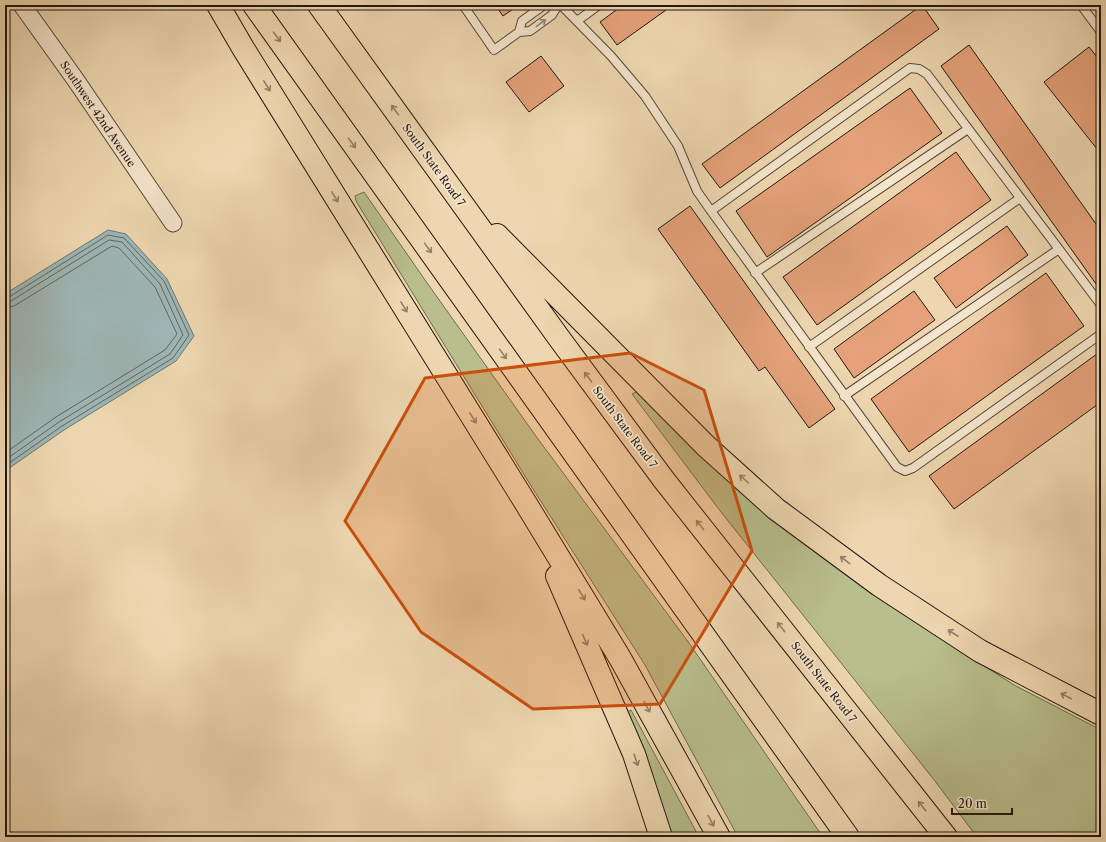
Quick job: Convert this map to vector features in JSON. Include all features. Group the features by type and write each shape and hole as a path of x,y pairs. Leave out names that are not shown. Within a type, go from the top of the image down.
{"main road":[{"path":"218,5 243,48 525,502 620,658 719,837"},
{"path":"254,5 848,837"},
{"name":"South State Road 7","path":"319,5 450,188 664,480 946,837"},
{"path":"450,188 706,446 776,509 879,585 980,651 1101,714"},
{"path":"525,502 634,754 661,837"}],"street":[{"name":"Southwest 42nd Avenue","path":"22,5 75,79 173,223"}],"lane":[{"path":"463,5 494,50 519,32 530,31 552,15 558,5"},
{"path":"519,32 522,21 544,5"},
{"path":"561,5 612,56 645,96 678,146 697,191 897,468 906,472 914,468 1101,334"},
{"path":"577,21 599,5"},
{"path":"1082,5 1101,32"},
{"path":"711,211 910,68 919,69 927,74 1101,305"},
{"path":"755,273 968,129"},
{"path":"809,347 1020,198"},
{"path":"844,396 1059,249"}],"highlighted area":[{"path":"630,353 704,390 752,551 660,704 533,709 421,632 345,521 425,378"}],"green space":[{"path":"364,192 538,439 689,643 823,837 738,837 645,665 528,481 356,201 355,196"},
{"path":"638,391 804,541 872,594 1014,685 1101,730 1101,837 977,837 935,781 721,512 632,394"},
{"path":"631,710 699,837 670,837 625,713"}],"water":[{"path":"108,230 126,234 167,279 194,336 176,361 64,430 5,471 5,294"}],"building":[{"path":"495,5 519,5 503,16"},
{"path":"623,5 673,5 617,45 600,22"},
{"path":"922,5 939,29 720,188 702,164"},
{"path":"969,45 1101,231 1101,291 941,66"},
{"path":"1089,47 1101,62 1101,154 1044,82"},
{"path":"541,56 564,86 529,112 506,82"},
{"path":"910,88 942,133 767,257 736,211"},
{"path":"956,152 991,200 817,325 783,277"},
{"path":"690,206 835,409 809,428 765,367 759,371 658,229"},
{"path":"1007,226 1028,255 956,308 934,278"},
{"path":"1046,273 1084,326 909,452 871,399"},
{"path":"914,291 935,320 854,378 834,349"},
{"path":"1101,351 1101,402 954,509 929,476"}]}
